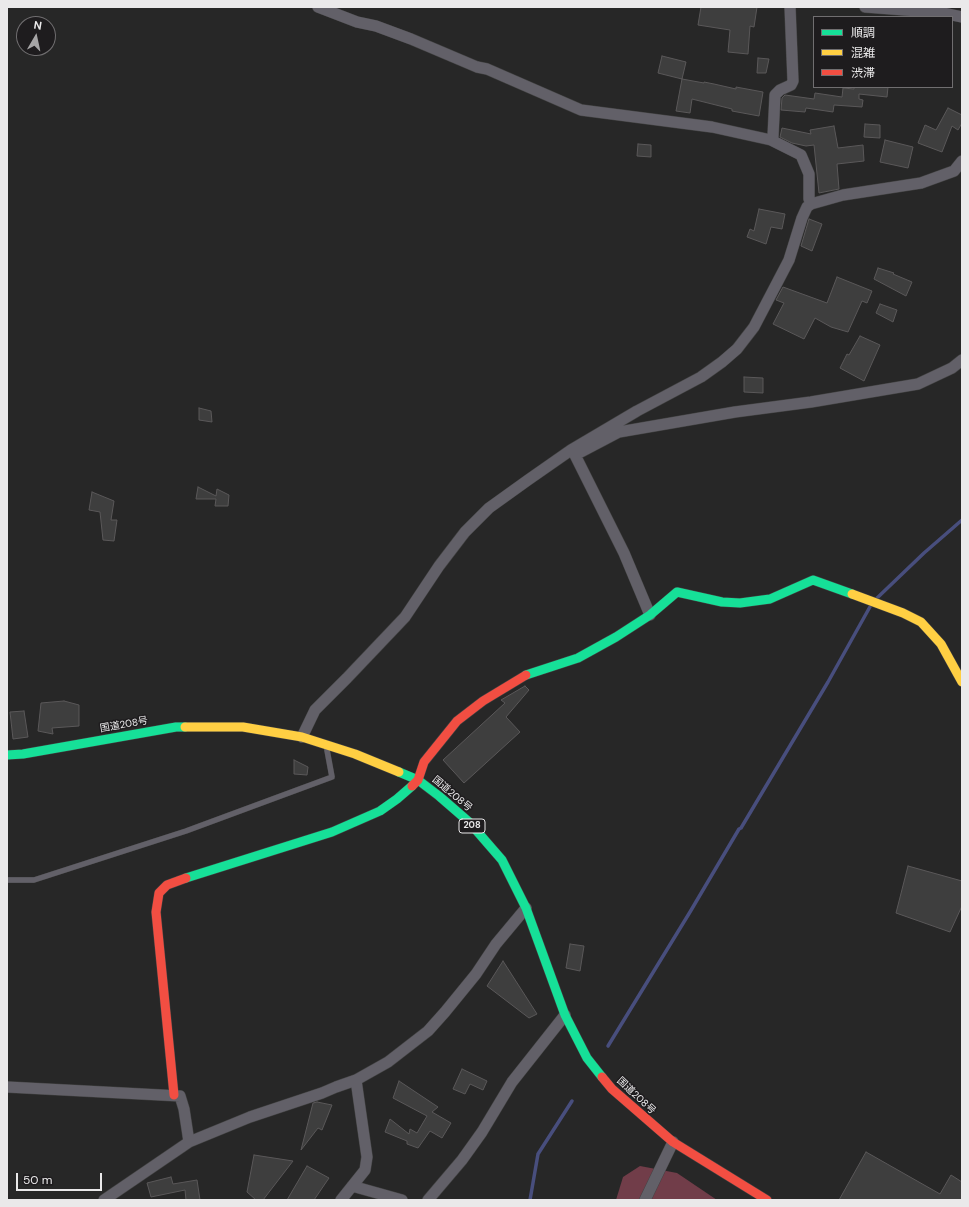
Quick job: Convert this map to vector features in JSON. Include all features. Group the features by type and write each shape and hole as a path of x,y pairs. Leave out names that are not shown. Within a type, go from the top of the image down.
{"main road":[{"path":"174,1095 156,912 158,893 174,882 332,832 380,812 418,780 424,762 457,721 483,701 529,673 578,658 616,637 650,615 677,592 722,602 740,603 770,599 813,580 903,613 921,622 941,644 962,682"},
{"name":"国道208号","path":"23,754 176,727 243,727 302,737 355,754 418,780 469,822 502,860 526,908 565,1015 587,1058 612,1089 673,1142 767,1200"}],"street":[{"path":"318,7 357,22 376,26 411,39 487,69 581,110 712,127 771,140 801,156 809,174 809,199 812,204"},
{"path":"771,140 773,136 775,95 780,90 791,85 793,81 790,7"},
{"path":"865,7 943,13 962,17"},
{"path":"302,737 314,710 347,678 405,617 439,566 465,532 489,508 528,480 638,411 701,377 737,349 754,327 789,260 807,207 812,204 843,196 921,183 954,170 962,161"},
{"path":"573,453 619,432 735,412 811,402 918,384 952,368 962,360"},
{"path":"573,453 624,553 650,615"},
{"path":"7,756 23,754"},
{"path":"104,1200 189,1142 250,1117 356,1080 388,1062 428,1031 476,974 496,944 526,908"},
{"path":"428,1200 462,1160 482,1132 512,1082 565,1015"},
{"path":"341,1200 365,1170 367,1157 356,1080"},
{"path":"7,1087 180,1096 184,1109 189,1142"},
{"path":"645,1200 673,1142"},
{"path":"352,1186 402,1200"}],"lane":[{"path":"7,880 34,880 41,878 186,831 332,777 326,745"}],"shaded area":[{"path":"640,1166 677,1173 717,1200 616,1200 623,1177"}],"building":[{"path":"701,7 757,7 754,27 750,26 748,54 728,52 730,30 698,25"},
{"path":"662,56 686,62 682,79 658,73"},
{"path":"758,58 769,59 766,73 757,73"},
{"path":"682,79 736,89 736,87 763,92 759,116 732,111 732,109 692,99 690,113 676,111"},
{"path":"843,88 888,88 887,97 859,94 859,99 863,100 862,107 834,105 833,112 806,108 805,112 781,110 782,98 785,95 814,99 815,93 842,97"},
{"path":"948,108 962,115 962,123 958,130 952,126 942,152 918,143 925,125 936,130"},
{"path":"865,124 880,125 880,138 864,137"},
{"path":"834,126 838,148 863,145 864,161 837,164 839,189 819,193 814,145 806,146 792,143 780,137 782,128 811,134 810,130"},
{"path":"885,140 913,147 908,168 880,162"},
{"path":"638,144 651,145 651,157 637,156"},
{"path":"759,209 785,214 782,229 771,227 766,244 747,237 750,229 754,231"},
{"path":"809,219 822,224 812,251 801,246"},
{"path":"878,268 894,273 893,274 912,282 906,296 874,279"},
{"path":"837,277 872,291 867,303 862,301 848,332 831,327 815,318 804,339 773,324 784,303 776,300 783,287 827,303"},
{"path":"880,304 897,310 893,322 876,313"},
{"path":"860,336 880,345 864,381 840,368 847,354 849,355"},
{"path":"744,377 763,378 763,393 744,392"},
{"path":"199,408 211,411 212,422 199,420"},
{"path":"198,487 216,496 217,489 229,495 228,506 215,506 216,499 196,499"},
{"path":"92,492 114,501 111,520 117,520 114,541 103,540 100,512 89,510"},
{"path":"525,686 529,690 506,717 520,732 464,783 443,760 505,703 501,700"},
{"path":"64,701 79,705 79,726 52,728 53,734 38,731 41,703"},
{"path":"24,711 28,737 13,739 10,712"},
{"path":"294,760 308,767 307,775 294,774"},
{"path":"908,866 962,881 962,906 950,932 896,913"},
{"path":"570,944 584,946 580,971 566,968"},
{"path":"503,961 537,1014 529,1018 487,986"},
{"path":"462,1069 487,1081 483,1090 470,1084 465,1094 453,1089"},
{"path":"399,1081 438,1107 432,1112 451,1123 442,1138 430,1131 418,1148 407,1144 407,1141 385,1132 390,1119 409,1134 410,1129 417,1133 427,1116 393,1098"},
{"path":"317,1102 332,1105 322,1130 318,1128 301,1150 313,1103"},
{"path":"866,1152 940,1194 951,1175 962,1182 962,1200 839,1200"},
{"path":"254,1155 293,1161 263,1200 256,1200 247,1192"},
{"path":"307,1166 329,1178 314,1200 287,1200"},
{"path":"171,1177 173,1184 197,1180 200,1200 186,1200 185,1190 151,1197 147,1183"}],"waterway":[{"path":"876,599 924,553 962,520"},
{"path":"608,1046 741,828 828,682 871,605"},
{"path":"530,1200 538,1154 572,1101"}],"traffic: fast":[{"path":"526,675 578,658 616,637 650,615 677,592 722,602 740,603 770,599 813,580 852,594"},
{"path":"7,755 23,754 176,727 185,727"},
{"path":"399,772 418,780 439,796 469,822 502,860 526,908 565,1015 587,1058 602,1077"},
{"path":"186,878 332,832 380,811 412,786"}],"traffic: slow":[{"path":"852,594 903,613 921,622 941,644 962,682"},
{"path":"185,727 243,727 302,737 355,754 399,772"}],"traffic: jam":[{"path":"412,786 418,780 424,762 457,721 483,701 526,675"},
{"path":"174,1095 156,912 159,893 167,885 186,878"},
{"path":"602,1077 612,1089 673,1142 767,1200"}]}
